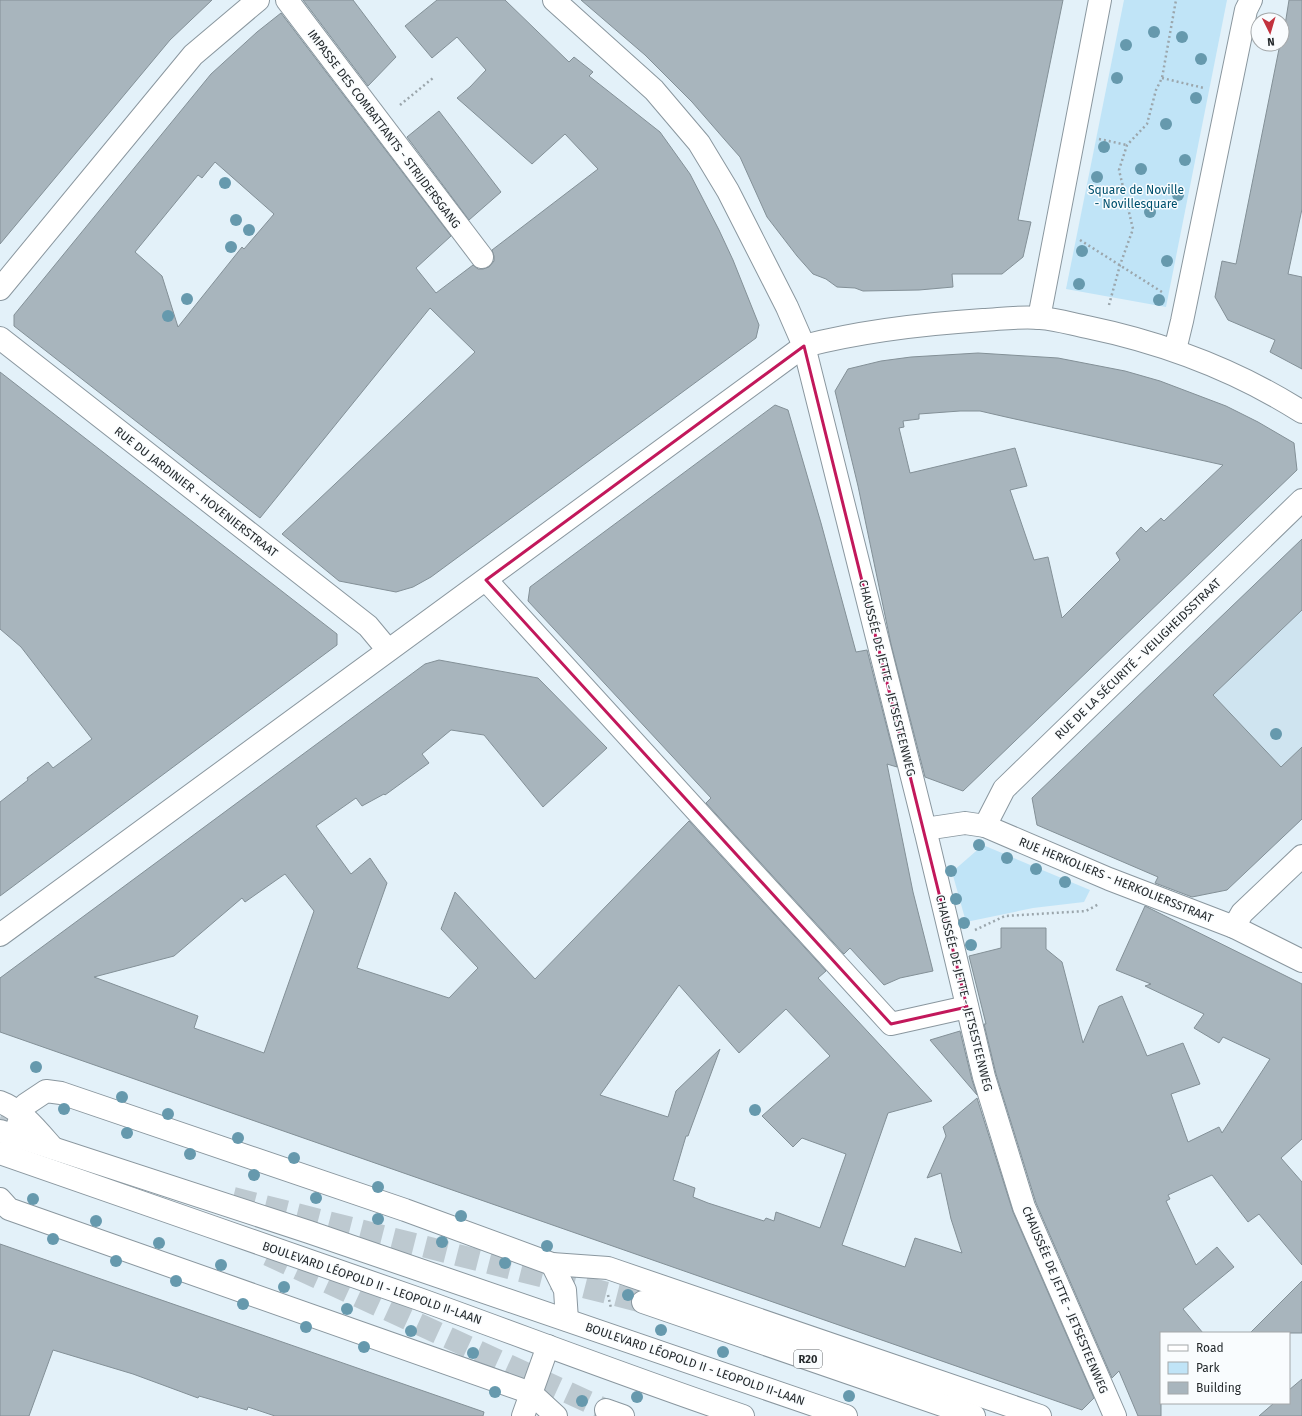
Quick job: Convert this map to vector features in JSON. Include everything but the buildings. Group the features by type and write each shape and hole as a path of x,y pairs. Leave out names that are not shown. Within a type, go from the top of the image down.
{"main road":[{"path":"0,289 193,55 258,0"},
{"name":"IMPASSE DES COMBATTANTS - STRIJDERSGANG","path":"287,0 482,257"},
{"name":"CHAUSSÉE DE JETTE - JETSESTEENWEG","path":"554,0 654,90 699,143 728,191 787,307 804,346 816,399 925,829 984,1077 1024,1207 1115,1416"},
{"path":"1039,318 1100,0"},
{"path":"1175,350 1246,10 1251,0"},
{"path":"0,935 804,346 841,336 934,323 1039,318 1127,336 1175,350 1226,371 1280,398 1302,412"},
{"name":"RUE DU JARDINIER - HOVENIERSTRAAT","path":"0,338 368,626 388,650"},
{"name":"RUE DE LA SÉCURITÉ - VEILIGHEIDSSTRAAT","path":"985,826 1004,789 1302,500"},
{"path":"486,580 891,1024 967,1008"},
{"name":"RUE HERKOLIERS - HERKOLIERSSTRAAT","path":"925,829 965,823 985,826 1109,879 1234,927 1302,961"},
{"path":"1234,927 1242,913 1302,856"},
{"name":"BOULEVARD LÉOPOLD II - LEOPOLD II-LAAN","path":"846,1416 309,1232 7,1133 22,1115 25,1105 46,1090 61,1093 405,1210 552,1264 608,1268 1040,1416"},
{"path":"0,1102 10,1106 22,1115 54,1148"},
{"name":"BOULEVARD LÉOPOLD II - LEOPOLD II-LAAN","path":"0,1153 548,1346 643,1382 743,1416"},
{"path":"0,1199 9,1209 531,1393 556,1416"},
{"path":"552,1264 565,1290 567,1320"},
{"name":"R20","path":"643,1302 974,1416"},
{"path":"523,1416 548,1346"}],"path":[{"path":"1109,304 1120,265 1133,229 1119,170 1127,146 1147,124 1156,90 1162,78 1176,0"},
{"path":"380,122 433,78"},
{"path":"1162,78 1209,89"},
{"path":"1097,139 1127,146"},
{"path":"1078,239 1168,296"},
{"path":"952,941 1005,916 1086,911 1098,905 1109,879"},
{"path":"608,1294 612,1307 610,1312"}],"highlighted area":[{"path":"804,346 967,1007 891,1024 486,580"}],"shaded area":[{"path":"1302,539 1302,819 1276,844 1248,816 1127,768 1096,736"}],"green space":[{"name":"Square de Noville - Novillesquare","path":"1124,0 1227,0 1166,307 1066,289"},
{"path":"983,845 1090,890 1084,902 1033,908 966,922 952,872"}],"tunnel":[{"path":"0,1118 37,1131"},
{"path":"233,1198 643,1302"},
{"path":"268,1255 606,1410"}]}
